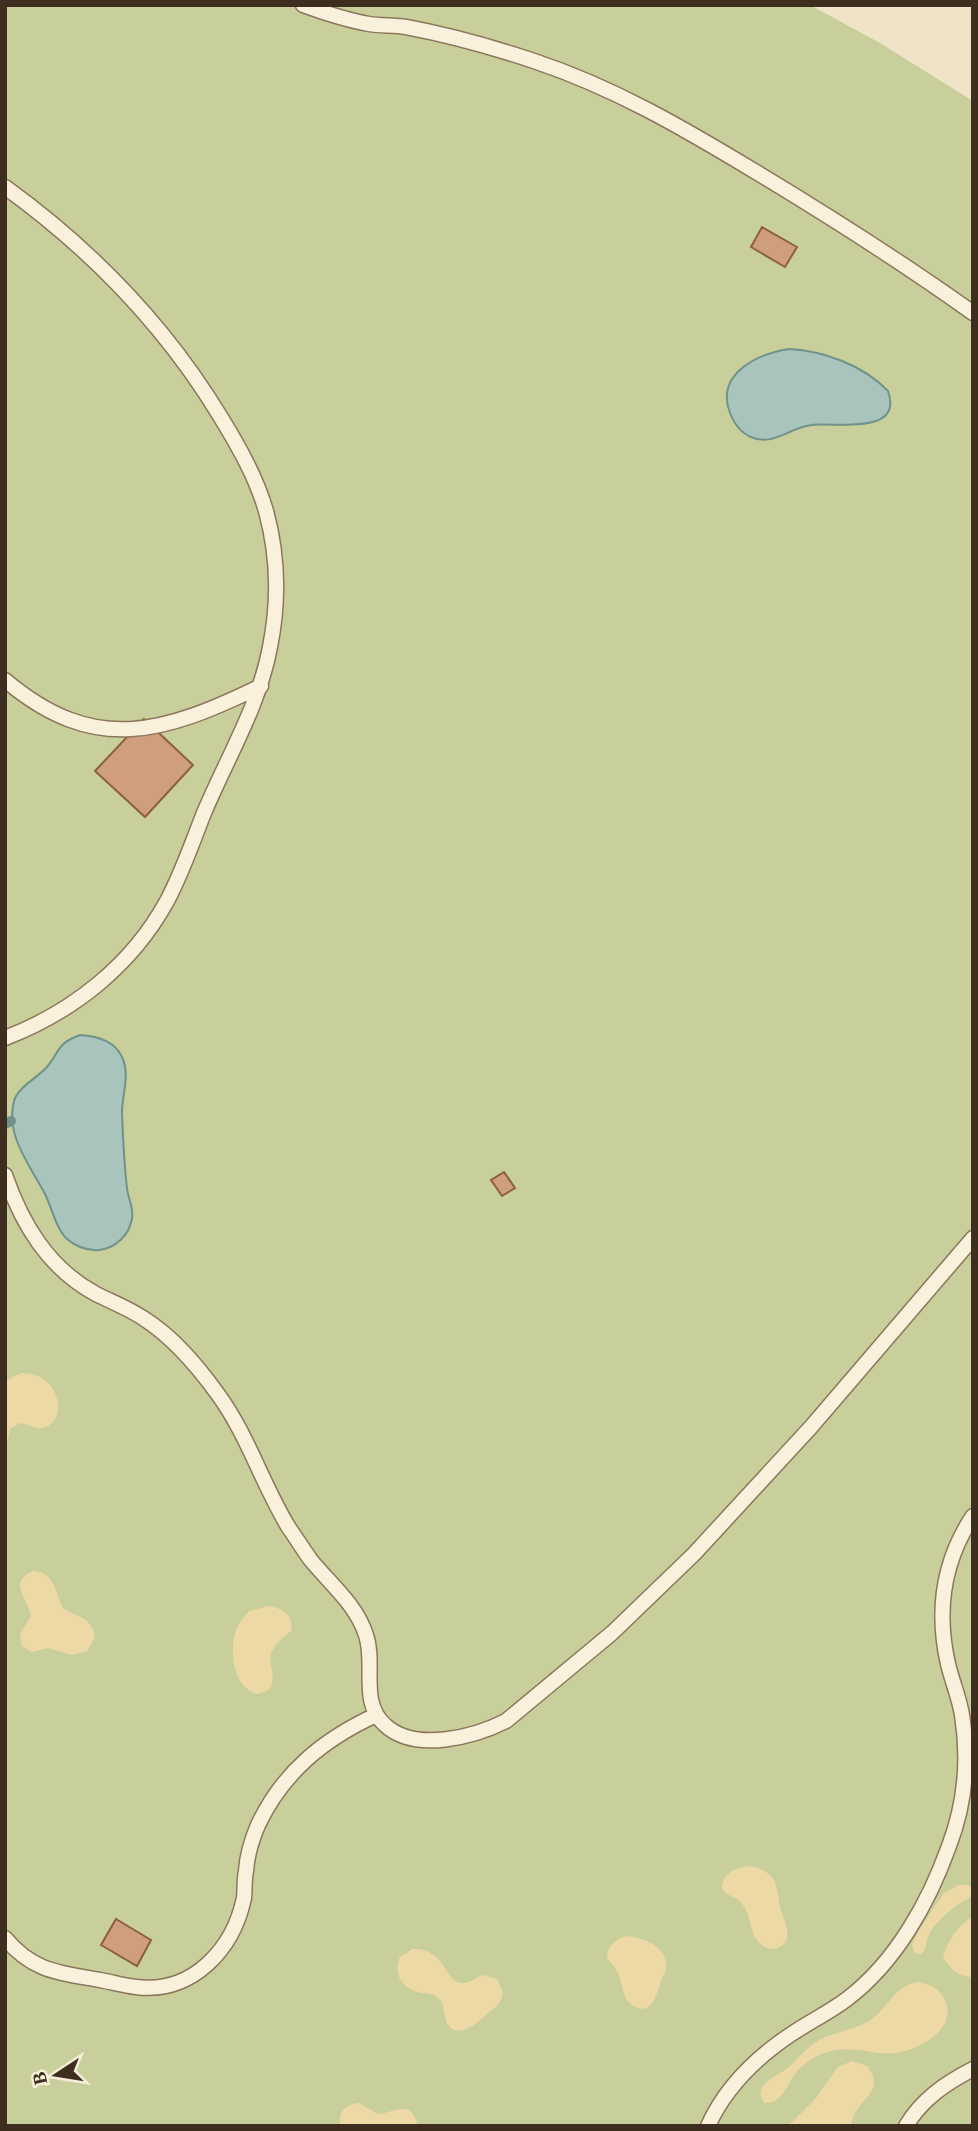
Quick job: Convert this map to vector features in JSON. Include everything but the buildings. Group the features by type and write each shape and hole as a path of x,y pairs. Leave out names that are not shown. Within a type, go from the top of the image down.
{"lane":[{"path":"303,5 336,17 369,24 404,27 470,41 535,61 620,95 702,138 816,208 973,313"},
{"path":"5,187 64,232 139,305 173,345 203,387 244,455 266,511 276,579 276,613 261,686 166,901 146,934 93,988 63,1010 5,1038"},
{"path":"5,680 51,713 76,723 104,729 132,730 160,727 224,704 261,686"},
{"path":"5,1175 26,1226 57,1265 75,1281 133,1311 166,1335 217,1393 239,1424 289,1527 309,1558 359,1617 370,1655 369,1689 376,1715 385,1725 407,1737 442,1740 466,1737 488,1730 522,1709 612,1633 694,1554 828,1407 973,1238"},
{"path":"708,2126 729,2090 749,2067 796,2031 849,1998 872,1976 918,1915 935,1881 950,1845 965,1780 962,1713 944,1643 941,1618 943,1594 956,1546 973,1516"},
{"path":"5,1938 27,1959 62,1975 135,1987 173,1985 191,1977 214,1959 232,1934 244,1895 254,1838 270,1803 285,1781 323,1744 376,1715"},
{"path":"906,2126 938,2089 973,2069"}],"green space":[{"path":"5,5 810,5 880,43 973,101 973,2126 5,2126"}],"sand":[{"path":"22,1373 35,1375 46,1381 53,1389 58,1408 51,1424 42,1428 20,1423 10,1429 5,1454 5,1381"},
{"path":"33,1571 50,1579 63,1608 83,1618 90,1625 95,1638 87,1651 72,1655 48,1648 32,1652 22,1646 20,1634 31,1616 20,1585 25,1575"},
{"path":"268,1606 286,1613 291,1621 291,1631 276,1644 270,1655 273,1679 270,1688 258,1694 243,1685 238,1677 233,1658 234,1639 237,1627 249,1611"},
{"path":"752,1866 772,1877 777,1886 787,1938 777,1948 769,1949 760,1943 753,1933 743,1905 722,1889 725,1878 731,1871"},
{"path":"959,1885 968,1885 973,1889 973,1896 954,1907 933,1927 922,1954 914,1953 912,1945 917,1933 944,1893"},
{"path":"973,1917 973,1977 955,1971 943,1957 954,1934"},
{"path":"625,1936 651,1943 665,1957 666,1970 656,1994 651,2004 643,2009 628,2001 617,1972 607,1959 612,1945"},
{"path":"413,1949 432,1954 456,1981 468,1982 483,1975 497,1979 503,1992 500,2001 474,2025 463,2030 452,2029 448,2025 440,1999 409,1988 398,1975 400,1957"},
{"path":"918,1982 930,1985 944,1998 946,2019 934,2036 915,2048 894,2053 839,2049 819,2055 797,2071 780,2097 764,2103 761,2092 765,2084 819,2040 869,2021 897,1992"},
{"path":"852,2061 867,2066 874,2083 872,2090 857,2109 851,2126 788,2126 816,2098 838,2067"},
{"path":"359,2103 378,2114 407,2110 415,2117 418,2126 340,2126 340,2117 344,2110"}],"water":[{"path":"789,349 829,356 867,374 888,391 890,405 886,415 877,421 864,424 804,426 767,440 747,435 738,427 730,413 728,387 742,368 752,361"},
{"path":"80,1035 109,1042 121,1055 125,1069 122,1113 126,1179 132,1219 121,1240 111,1247 99,1250 77,1245 62,1233 45,1194 20,1150 13,1126 14,1101 19,1091 47,1067 63,1045"}],"waterway":[{"path":"5,1124 11,1121"}]}
